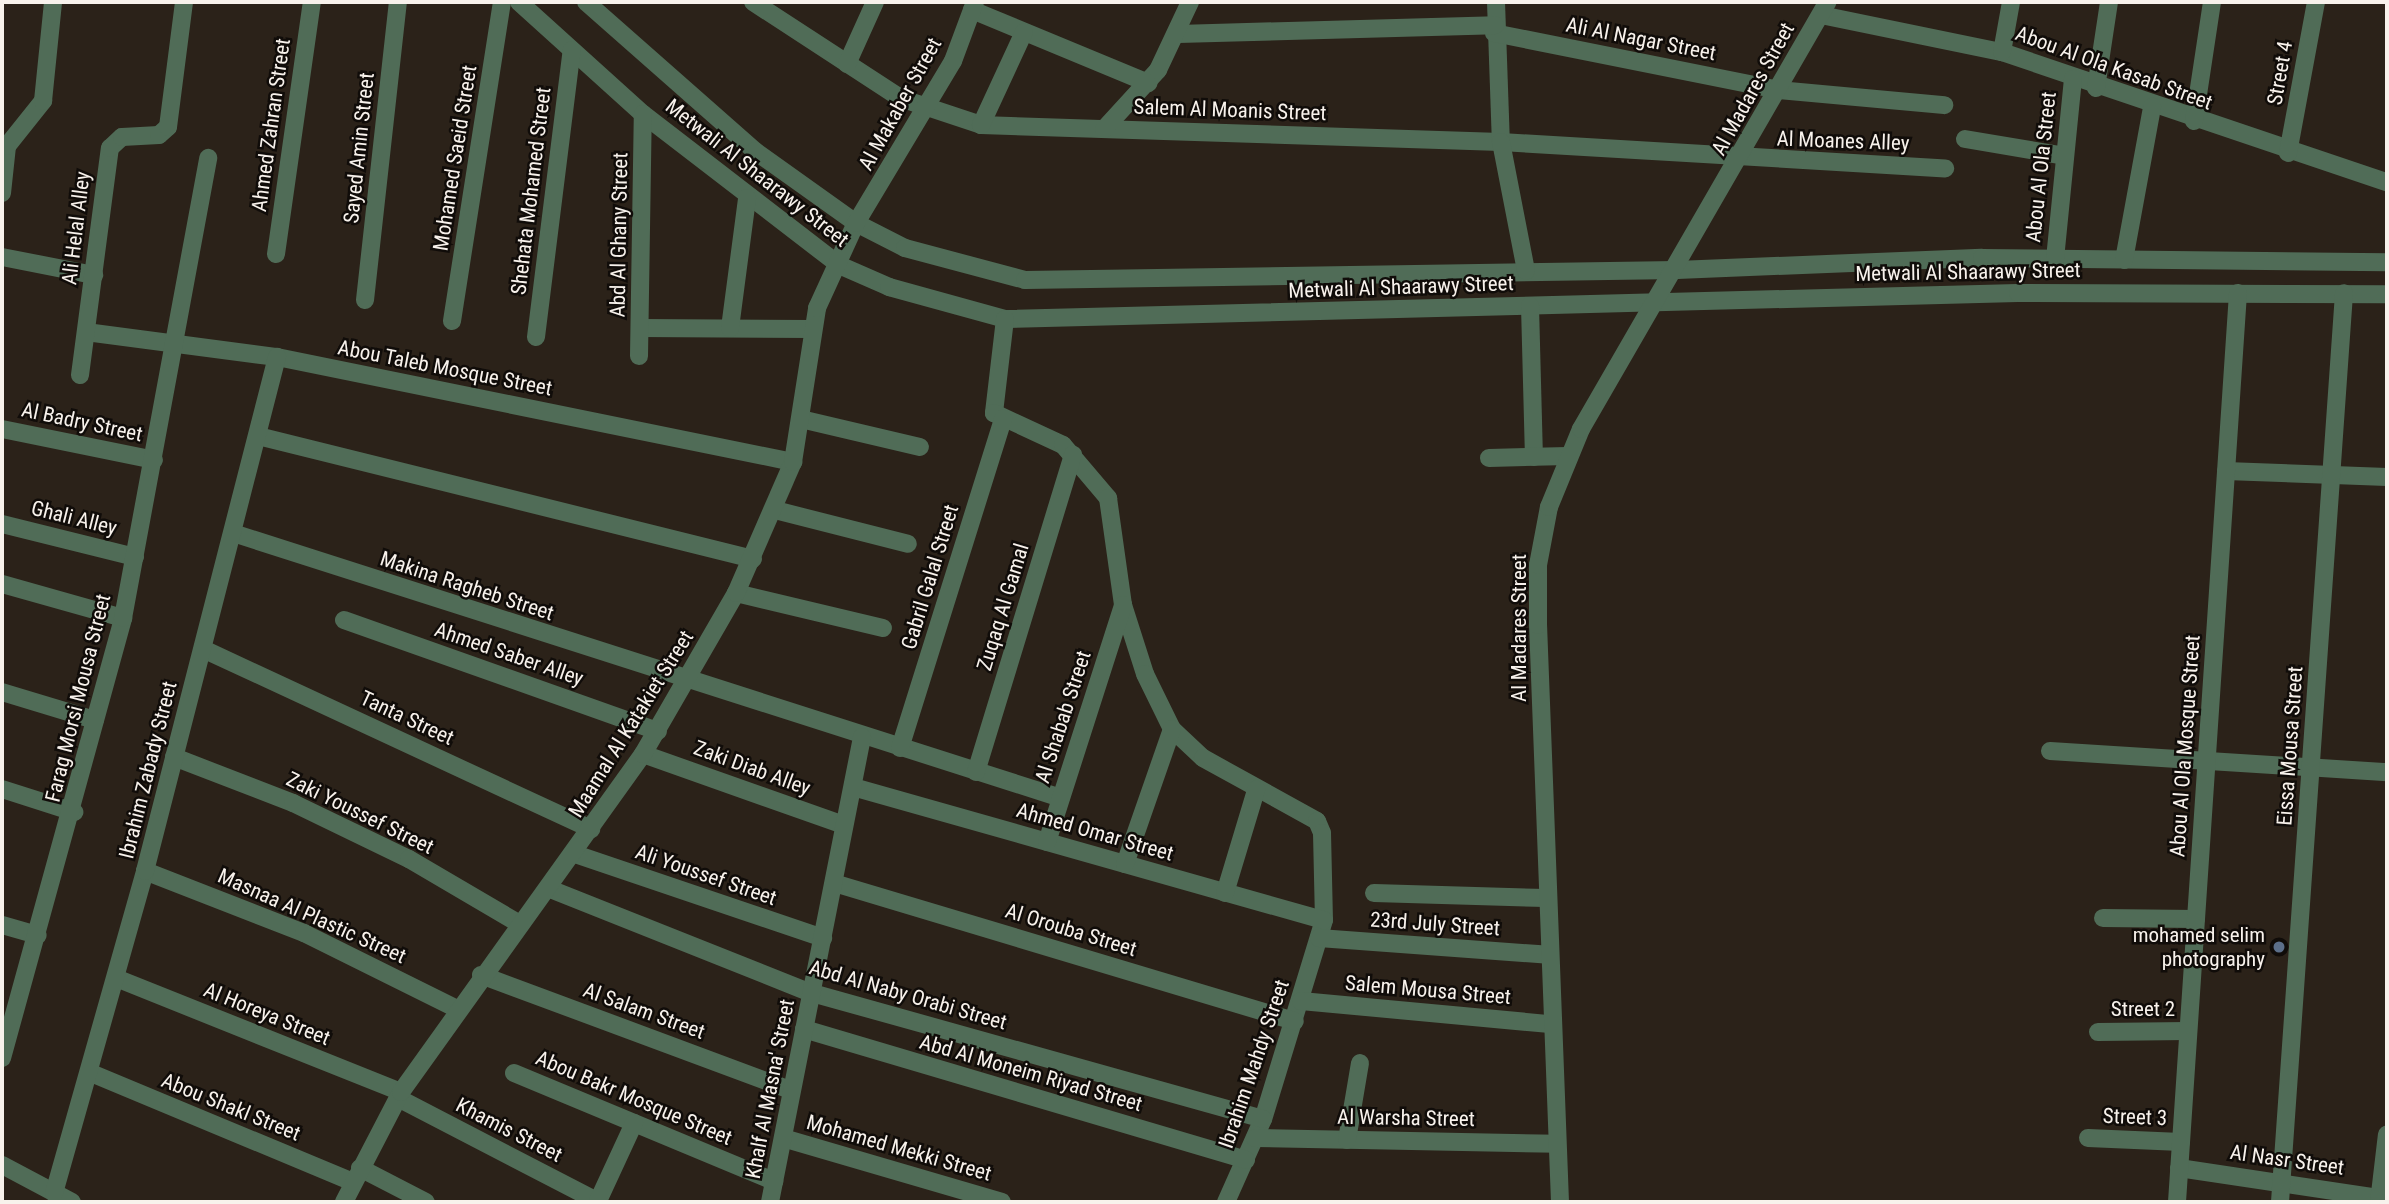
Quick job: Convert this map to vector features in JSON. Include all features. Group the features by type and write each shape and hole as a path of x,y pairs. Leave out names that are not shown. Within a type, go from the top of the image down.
{"street":[{"path":"2,193 7,146 43,101 52,2"},
{"name":"Ali Helal Alley","path":"80,375 110,148 122,137 165,131 184,2"},
{"name":"Ahmed Zahran Street","path":"276,254 312,2"},
{"name":"Sayed Amin Street","path":"365,300 398,2"},
{"name":"Mohamed Saeid Street","path":"452,321 502,2"},
{"name":"Metwali Al Shaarawy Street","path":"519,2 643,114 747,198 839,265 889,287 1005,318 1530,306 1661,300 2238,293 2387,294"},
{"name":"Metwali Al Shaarawy Street","path":"586,2 754,151 856,223 905,248 1025,280 1677,270 2055,259 2387,262"},
{"name":"Salem Al Moanis Street","path":"753,2 774,8 847,64 926,112 981,125 1502,142 1739,159"},
{"path":"847,64 875,2"},
{"path":"1104,129 1148,83 1178,34 1190,2"},
{"path":"1496,2 1494,29 1502,142 1526,271"},
{"path":"2002,52 2011,2"},
{"path":"2096,88 2109,2"},
{"path":"2194,121 2213,2"},
{"name":"Street 4","path":"2288,153 2316,2"},
{"name":"Abou Al Ola Kasab Street","path":"1825,5 2002,52 2096,88 2288,153 2387,182"},
{"name":"Al Madares Street","path":"1560,1202 1550,1024 1538,565 1549,507 1568,456 1661,300 1825,5"},
{"path":"973,6 1024,32 1148,83"},
{"name":"Al Makaber Street","path":"856,223 926,112 973,6"},
{"name":"Ali Al Nagar Street","path":"1178,34 1494,29 1778,90 1944,105"},
{"path":"981,125 1024,32"},
{"name":"Shehata Mohamed Street","path":"536,337 572,50"},
{"name":"Abou Al Ola Street","path":"2055,259 2073,79"},
{"path":"2124,260 2152,107"},
{"name":"Abd Al Ghany Street","path":"639,356 643,114"},
{"path":"1965,139 2065,156"},
{"name":"Farag Morsi Mousa Street","path":"2,1058 7,1019 38,935 74,812 95,720 123,618 177,343 208,158"},
{"name":"Al Moanes Alley","path":"1739,159 1945,168"},
{"path":"730,328 747,198"},
{"name":"Maamal Al Katakiet Street","path":"344,1202 399,1095 481,975 575,854 659,731 736,593 775,510 793,462 804,420 811,329 856,223"},
{"path":"2,257 94,275"},
{"name":"Abou Al Ola Mosque Street","path":"2177,1202 2238,293"},
{"name":"Eissa Mousa Street","path":"2280,1202 2344,293"},
{"path":"1530,306 1534,457"},
{"path":"1005,318 994,402 1003,419 1049,438 1073,455 1108,498 1122,605 1144,674 1172,729 1203,758 1256,790 1224,892"},
{"path":"640,328 811,329"},
{"name":"Abou Taleb Mosque Street","path":"86,332 277,357 793,462"},
{"name":"Ibrahim Zabady Street","path":"54,1193 91,1073 145,871 277,357"},
{"name":"Gabril Galal Street","path":"900,748 1003,419"},
{"path":"804,420 920,447"},
{"name":"Al Badry Street","path":"2,429 154,460"},
{"path":"258,436 753,559"},
{"name":"Zuqaq Al Gamal","path":"976,772 1073,455"},
{"path":"1489,458 1568,456"},
{"path":"2226,471 2387,477"},
{"path":"775,510 908,544"},
{"name":"Ghali Alley","path":"2,524 135,557"},
{"name":"Makina Ragheb Street","path":"233,533 688,683"},
{"path":"2,584 123,618"},
{"path":"736,593 883,628"},
{"name":"Al Shabab Street","path":"1047,842 1122,605"},
{"name":"Ahmed Saber Alley","path":"344,620 659,731"},
{"name":"Tanta Street","path":"203,649 591,830"},
{"path":"688,683 1061,798"},
{"path":"2,692 95,720"},
{"path":"1125,864 1172,729"},
{"name":"Khalf Al Masna' Street","path":"770,1202 862,737"},
{"path":"2050,751 2387,772"},
{"name":"Zaki Diab Alley","path":"643,754 844,825"},
{"name":"Zaki Youssef Street","path":"174,757 340,825 520,924"},
{"name":"Ahmed Omar Street","path":"853,787 1324,920"},
{"path":"2,789 74,812"},
{"name":"Ibrahim Mahdy Street","path":"1226,1202 1263,1119 1324,920 1320,825 1256,790"},
{"name":"Ali Youssef Street","path":"575,854 823,938"},
{"name":"Masnaa Al Plastic Street","path":"145,871 304,933 457,1009"},
{"name":"Al Orouba Street","path":"834,883 1295,1021"},
{"name":"Abd Al Naby Orabi Street","path":"550,889 812,993 1263,1119"},
{"path":"1374,893 1546,898"},
{"path":"2102,918 2196,919"},
{"path":"2,925 38,935"},
{"name":"23rd July Street","path":"1319,938 1548,955"},
{"name":"Al Salam Street","path":"481,975 792,1090"},
{"name":"Al Horeya Street","path":"116,978 399,1095"},
{"name":"Salem Mousa Street","path":"1301,1001 1550,1024"},
{"name":"Abd Al Moneim Riyad Street","path":"804,1029 1245,1160"},
{"name":"Street 2","path":"2098,1032 2188,1031"},
{"path":"1347,1140 1360,1063"},
{"name":"Abou Shakl Street","path":"91,1073 426,1202"},
{"name":"Abou Bakr Mosque Street","path":"514,1073 774,1181"},
{"name":"Khamis Street","path":"399,1095 599,1202"},
{"path":"599,1202 634,1123"},
{"path":"2382,1199 2387,1134"},
{"name":"Mohamed Mekki Street","path":"783,1138 1002,1202"},
{"name":"Al Warsha Street","path":"1255,1138 1557,1144"},
{"name":"Street 3","path":"2088,1138 2181,1142"},
{"path":"2,1165 72,1202"},
{"name":"Al Nasr Street","path":"2179,1168 2281,1180 2382,1199"}],"place":[{"name":"mohamed selim photography","path":"2279,947"}]}
